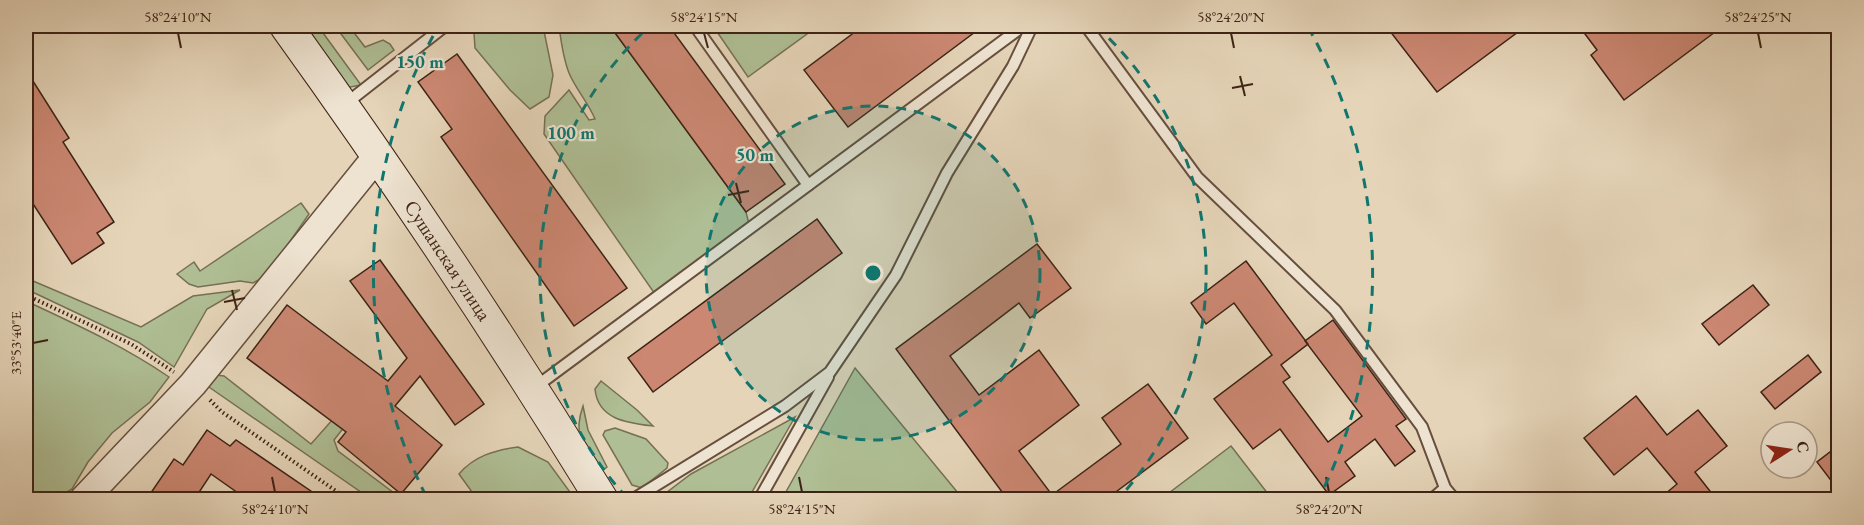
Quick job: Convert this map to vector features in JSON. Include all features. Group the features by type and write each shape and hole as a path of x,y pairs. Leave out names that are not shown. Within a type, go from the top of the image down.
{"main road":[{"name":"Сушанская улица","path":"286,26 378,155 533,388 602,500"}],"street":[{"path":"83,500 193,384 378,155"}],"lane":[{"path":"343,105 445,26"},
{"path":"695,26 808,185"},
{"path":"533,388 1023,26"},
{"path":"759,500 830,372 896,275 947,173 1013,66 1032,26"},
{"path":"1086,26 1197,177 1335,310 1422,427 1446,488 1455,500"},
{"path":"632,500 785,406 830,372"},
{"path":"1431,500 1446,488"}],"green space":[{"path":"302,26 318,26 361,85 345,88"},
{"path":"335,26 349,26 365,47 383,40 394,50 368,70"},
{"path":"480,26 543,26 553,75 549,97 530,109 510,90 475,48 474,33"},
{"path":"559,26 610,26 746,212 750,228 657,297 544,134 545,116 569,90 589,120 595,119 569,73"},
{"path":"713,26 818,26 748,77"},
{"path":"301,203 309,214 266,276 253,283 240,281 198,287 189,284 177,274 194,262 200,271"},
{"path":"26,278 141,327 193,296 240,290 207,309 174,367 138,342 26,289"},
{"path":"26,301 117,345 169,377 150,402 112,433 88,462 72,489 56,499 26,499"},
{"path":"855,368 963,499 782,499"},
{"path":"216,375 224,376 311,444 342,409 353,416 334,440 338,451 402,499 371,499 206,385"},
{"path":"601,381 653,426 624,421 608,414 597,399 595,389"},
{"path":"583,406 588,430 607,467 603,470 585,448 579,434"},
{"path":"795,417 748,499 658,499 691,474"},
{"path":"615,428 646,439 668,463 667,468 642,488 632,485 603,435 605,431"},
{"path":"1231,446 1272,499 1161,499"},
{"path":"518,447 548,462 575,499 477,499 459,474 478,458"}],"building":[{"path":"610,26 669,26 785,184 746,212"},
{"path":"863,26 983,26 848,127 804,70"},
{"path":"1386,26 1526,26 1437,92"},
{"path":"1579,26 1612,26 1617,33 1627,26 1723,26 1624,100 1591,55 1597,50"},
{"path":"457,54 627,288 574,326 441,137 452,129 418,82"},
{"path":"26,70 69,138 63,142 114,222 97,233 104,243 72,264 26,193"},
{"path":"817,219 842,253 653,392 628,358"},
{"path":"1037,244 1071,288 1030,318 1019,303 950,356 979,395 1039,350 1079,405 1019,451 1052,495 1121,444 1102,418 1148,384 1188,438 1105,500 1008,500 896,349"},
{"path":"380,260 484,404 455,425 420,376 395,406 442,445 401,494 338,442 346,432 247,358 287,305 388,381 407,358 350,281"},
{"path":"1246,261 1305,341 1333,320 1406,419 1396,426 1415,451 1395,466 1375,439 1345,462 1355,476 1329,495 1280,429 1253,449 1214,399 1272,355 1234,303 1206,324 1191,303","holes":["1308,344 1362,416 1328,442 1283,382 1290,377 1281,365"]},
{"path":"1753,285 1769,305 1719,345 1702,324"},
{"path":"1808,355 1821,372 1775,409 1761,392"},
{"path":"1636,396 1667,435 1698,410 1727,446 1695,472 1717,500 1658,500 1677,484 1647,448 1614,475 1584,438"},
{"path":"207,430 230,446 236,440 324,500 248,500 211,474 194,500 146,500 174,459 183,465"},
{"path":"1839,445 1839,491 1819,465 1819,460"}]}
